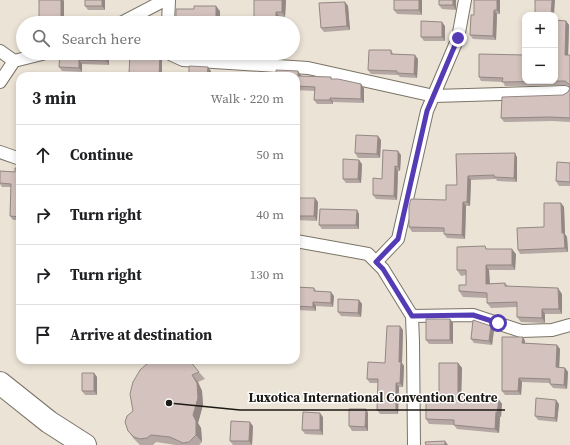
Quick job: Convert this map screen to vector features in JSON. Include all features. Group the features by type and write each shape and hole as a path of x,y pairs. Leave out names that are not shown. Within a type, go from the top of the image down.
{"highway":[{"path":"0,384 49,422 85,445"}],"street":[{"path":"134,16 165,0"},
{"path":"168,16 169,0"},
{"path":"376,262 398,239 427,111 458,38 465,0"},
{"path":"0,51 14,61"},
{"path":"0,82 14,61 18,60"},
{"path":"184,60 308,68 434,96 565,92"},
{"path":"0,152 16,158"},
{"path":"300,242 368,254 383,269 412,316 414,445"},
{"path":"412,316 473,315 521,331 552,330 570,325"}],"building":[{"path":"39,0 61,0 61,16 39,16"},
{"path":"85,0 102,0 102,6 85,6"},
{"path":"254,0 282,0 282,12 276,12 276,16 254,16"},
{"path":"394,0 419,0 419,10 394,10"},
{"path":"439,0 453,0 453,5 439,5"},
{"path":"474,0 497,0 497,10 494,10 493,36 470,35 471,15 474,15"},
{"path":"535,0 552,0 551,12 535,12"},
{"path":"345,2 347,26 321,28 319,3"},
{"path":"194,6 216,6 216,16 176,16 176,9 194,9"},
{"path":"558,20 566,21 565,55 570,55 570,88 569,84 565,81 558,81"},
{"path":"421,21 442,22 442,37 421,37"},
{"path":"369,50 391,50 391,54 415,55 414,74 397,73 397,71 368,70"},
{"path":"479,54 522,55 522,82 502,82 503,78 479,77"},
{"path":"60,60 79,60 79,68 59,67"},
{"path":"79,60 106,60 106,61"},
{"path":"130,60 160,60 159,72 129,72"},
{"path":"189,66 208,67 207,72 189,72"},
{"path":"276,70 298,71 298,72 276,72"},
{"path":"300,76 331,77 331,79 361,84 361,99 330,98 330,100 314,100 315,87 300,86"},
{"path":"570,88 570,118 501,118 502,97 563,95 568,92"},
{"path":"356,135 378,136 377,154 355,153"},
{"path":"383,150 398,151 398,167 395,166 394,196 373,195 373,178 382,179"},
{"path":"515,153 514,178 494,177 494,175 468,176 467,202 463,202 462,235 444,234 444,228 409,227 409,206 411,199 446,200 446,185 457,185 456,154"},
{"path":"343,159 359,160 358,179 343,179"},
{"path":"557,162 570,163 570,182 556,181"},
{"path":"16,168 16,217 10,216 11,184 0,183 0,171 15,172"},
{"path":"300,198 315,198 314,216 300,216"},
{"path":"544,203 561,203 562,233 564,233 565,248 518,250 517,228 544,227"},
{"path":"320,209 357,210 356,225 319,225"},
{"path":"485,246 486,249 512,249 512,265 486,265 486,284 505,283 505,286 558,288 559,309 542,309 542,318 517,317 517,302 487,303 487,293 459,291 459,285 466,285 466,270 457,270 457,247"},
{"path":"300,287 314,288 314,291 331,292 331,303 313,302 313,307 300,306"},
{"path":"338,299 359,300 358,313 338,312"},
{"path":"426,319 450,319 450,340 426,340"},
{"path":"473,320 491,326 489,341 471,339"},
{"path":"387,326 400,326 400,383 396,383 396,410 377,410 378,379 367,379 368,362 385,363"},
{"path":"502,337 523,337 522,343 557,345 556,367 565,368 564,385 550,384 550,379 519,378 518,391 502,391"},
{"path":"439,363 458,363 458,396 499,400 497,413 496,412 495,429 454,425 454,420 426,419 426,398 439,398"},
{"path":"147,364 192,364 199,372 192,375 197,383 198,398 193,415 196,421 196,435 189,442 183,443 170,437 151,435 147,438 140,439 134,437 128,431 125,422 127,416 133,411 130,394 133,382 140,370"},
{"path":"82,373 94,373 94,391 82,391"},
{"path":"536,398 556,400 555,418 535,416"},
{"path":"349,409 366,409 365,427 349,426"},
{"path":"303,412 320,413 320,430 302,430"},
{"path":"231,421 250,422 249,441 230,441"},
{"path":"445,441 445,445 426,445 425,442"}],"place":[{"name":"Luxotica International Convention Centre","path":"169,403"}],"route":[{"path":"458,38 427,111 398,239 376,262 383,269 412,316 473,315 498,323"}]}
